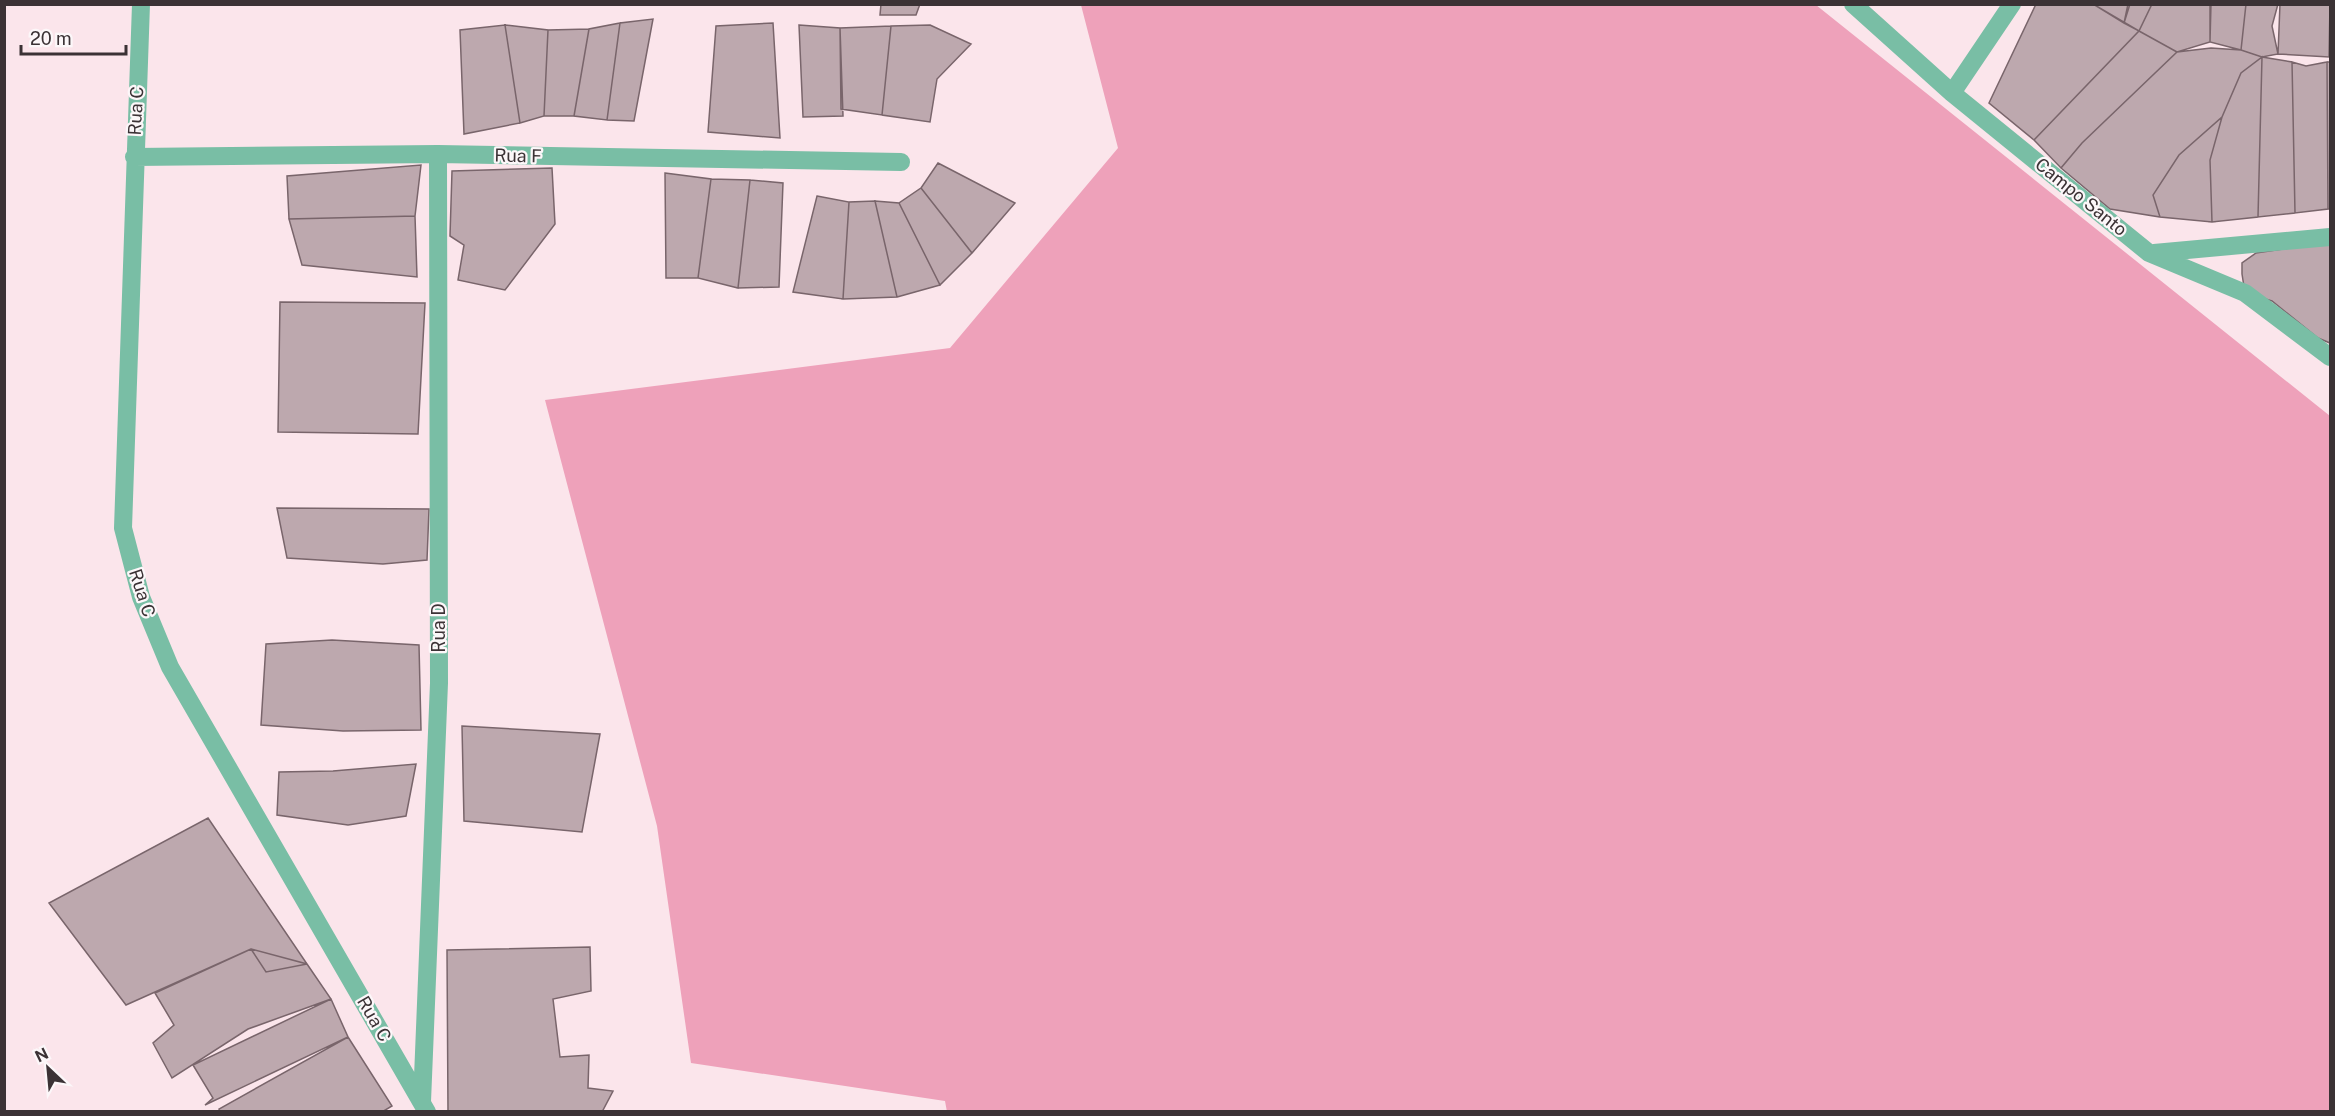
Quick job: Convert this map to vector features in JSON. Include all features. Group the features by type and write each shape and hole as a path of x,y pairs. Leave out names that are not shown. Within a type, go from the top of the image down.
{"street":[{"name":"Rua C","path":"141,4 123,528 141,597 170,667 425,1107"},
{"name":"Campo Santo","path":"1853,4 1952,93 2149,253 2245,293 2331,357"},
{"path":"1952,93 2012,4"},
{"name":"Rua F","path":"134,158 438,154 902,162"},
{"name":"Rua D","path":"425,1107 439,683 438,154"},
{"path":"2149,253 2331,237"}],"shaded area":[{"path":"1081,5 1816,5 2330,416 2330,1111 947,1112 945,1101 691,1063 657,826 545,400 950,348 1118,148"}],"building":[{"path":"881,4 920,4 916,15 880,15"},
{"path":"2036,4 2093,4 2139,31 2034,140 1989,103"},
{"path":"2093,4 2130,4 2124,23"},
{"path":"2128,4 2152,4 2139,31 2124,23"},
{"path":"2152,4 2210,4 2210,42 2177,52 2139,31"},
{"path":"2211,4 2246,4 2241,50 2210,42"},
{"path":"2246,4 2278,4 2272,26 2278,54 2262,57 2241,50"},
{"path":"2280,4 2330,4 2329,57 2278,54"},
{"path":"653,19 634,121 607,120 620,23"},
{"path":"620,23 607,120 574,116 589,29"},
{"path":"773,23 780,138 708,132 716,26"},
{"path":"505,25 548,30 544,116 520,123"},
{"path":"505,25 520,123 464,134 460,30"},
{"path":"799,25 840,28 843,116 803,117"},
{"path":"930,25 971,44 937,79 930,122 882,115 891,26"},
{"path":"891,26 882,115 841,109 840,28"},
{"path":"589,29 574,116 544,116 548,30"},
{"path":"2139,31 2177,52 2082,143 2061,168 2034,140"},
{"path":"2211,48 2241,50 2262,57 2241,73 2222,117 2179,155 2153,195 2160,217 2110,209 2061,168 2082,143 2177,52"},
{"path":"2262,57 2258,217 2212,222 2210,160 2222,117 2241,73"},
{"path":"2262,57 2292,62 2295,213 2258,217"},
{"path":"2292,62 2306,66 2327,62 2328,209 2295,213"},
{"path":"2327,62 2330,62 2330,209 2328,209"},
{"path":"2222,117 2210,160 2212,222 2160,217 2153,195 2179,155"},
{"path":"938,163 1015,203 972,253 921,188"},
{"path":"421,165 415,216 289,219 287,176"},
{"path":"552,168 555,224 505,290 458,280 464,245 450,236 452,171"},
{"path":"665,173 711,179 698,278 666,278"},
{"path":"711,179 750,180 738,288 698,278"},
{"path":"750,180 783,183 779,287 738,288"},
{"path":"921,188 972,253 940,285 899,203"},
{"path":"817,196 849,202 843,299 793,292"},
{"path":"875,201 897,297 843,299 849,202"},
{"path":"875,201 899,203 940,285 897,297"},
{"path":"415,216 417,277 302,265 289,219"},
{"path":"2330,242 2330,343 2318,338 2272,301 2245,293 2242,263 2256,253"},
{"path":"280,302 425,303 418,434 278,432"},
{"path":"277,508 429,509 427,560 383,564 287,558"},
{"path":"332,640 419,645 421,730 343,731 261,725 266,644"},
{"path":"462,726 600,734 582,832 464,821"},
{"path":"416,764 406,816 348,825 277,815 279,772 333,771"},
{"path":"208,818 307,964 266,972 251,949 126,1005 49,903"},
{"path":"590,947 591,991 553,999 560,1057 589,1055 588,1088 613,1091 602,1112 448,1112 447,950"},
{"path":"251,949 307,964 331,999 248,1029 172,1078 153,1043 174,1025 155,993"},
{"path":"331,999 348,1037 205,1105 213,1098 193,1065"},
{"path":"348,1037 392,1106 382,1112 220,1112 219,1109"}]}
